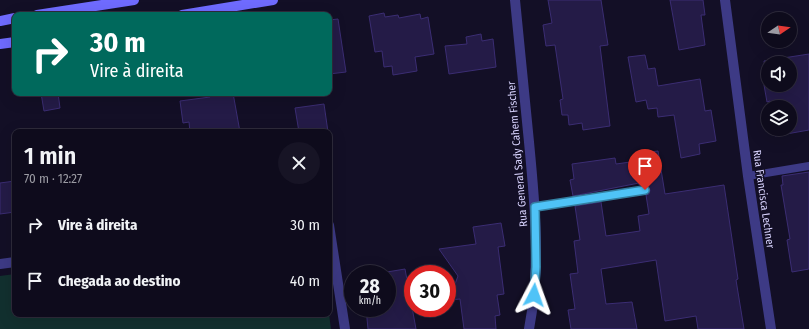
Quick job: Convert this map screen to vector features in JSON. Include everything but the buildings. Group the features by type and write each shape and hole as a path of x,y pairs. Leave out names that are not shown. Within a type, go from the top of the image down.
{"street":[{"path":"56,12 134,0"},
{"path":"198,12 253,2 273,0"},
{"name":"Rua General Sady Cahem Fischer","path":"515,0 535,207 536,267 533,309 529,329"},
{"name":"Rua Francisca Lechner","path":"725,0 748,176 771,329"},
{"path":"0,21 12,19"},
{"path":"0,44 12,42"},
{"path":"332,244 345,329"},
{"path":"0,264 12,262"}],"lane":[{"path":"748,176 809,166"},
{"path":"535,207 645,190"}],"green space":[{"path":"12,274 12,317 329,317 331,329 0,329 0,276"}],"route":[{"path":"534,295 536,267 535,207 645,190"}]}
